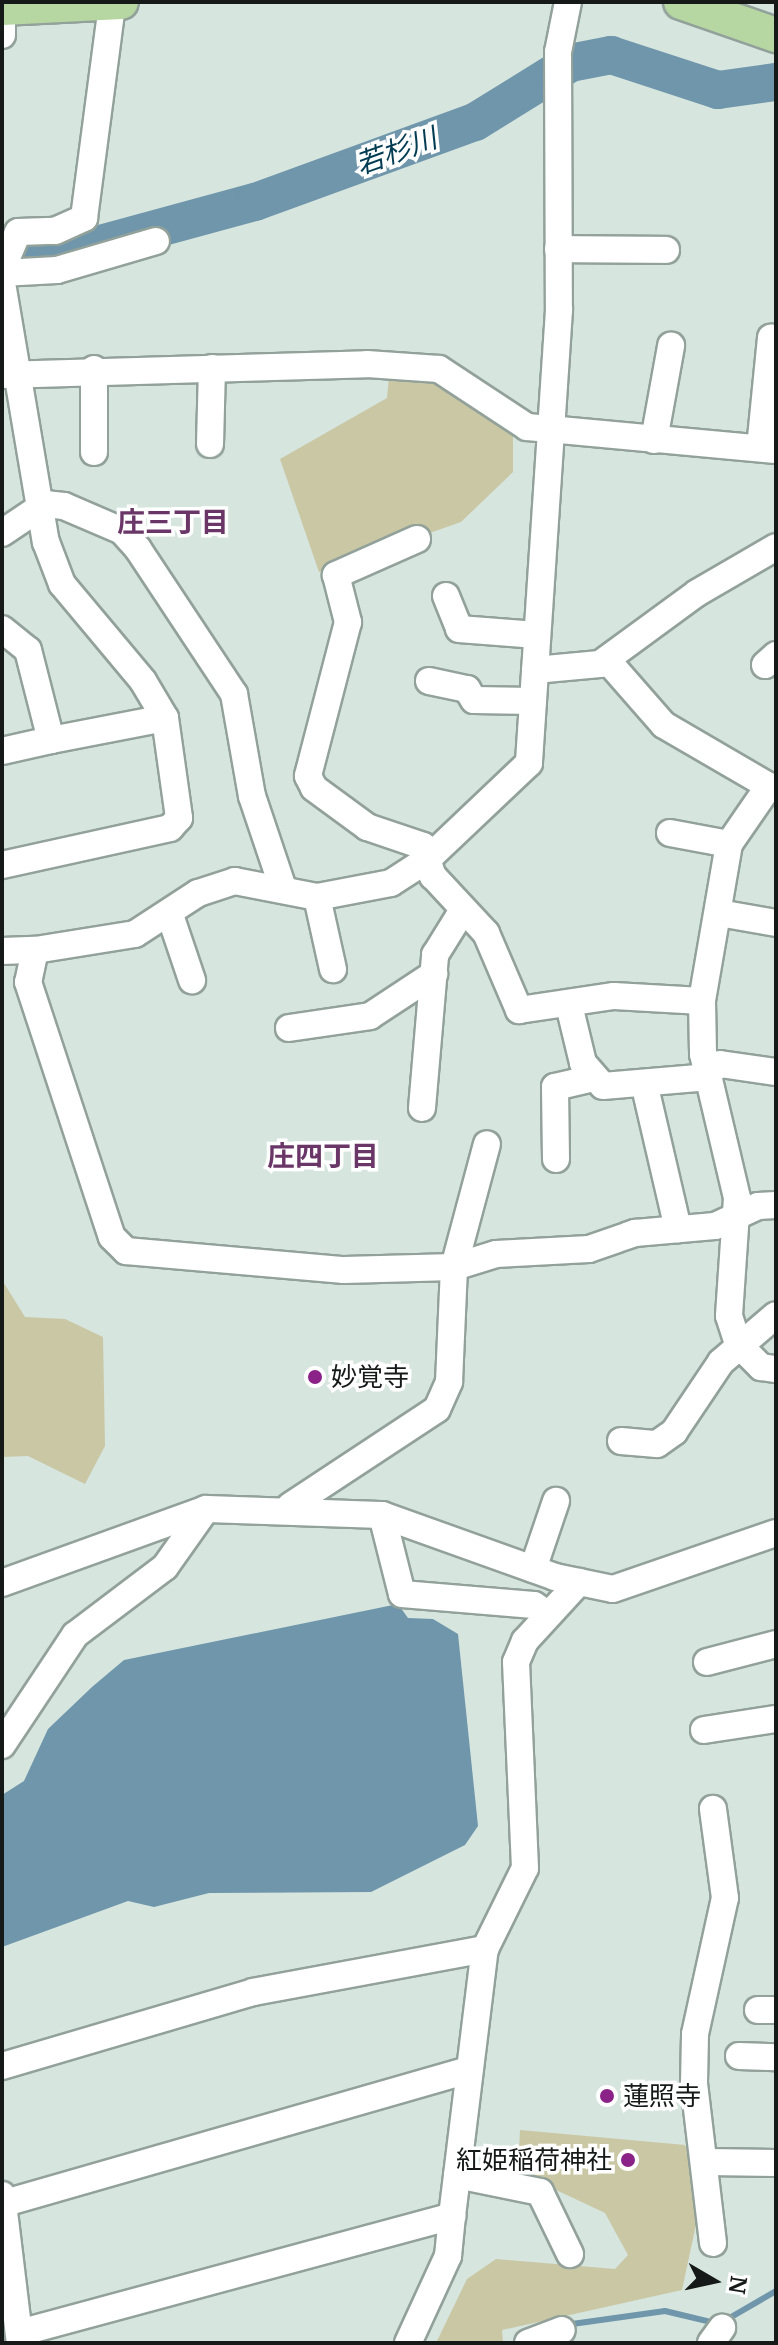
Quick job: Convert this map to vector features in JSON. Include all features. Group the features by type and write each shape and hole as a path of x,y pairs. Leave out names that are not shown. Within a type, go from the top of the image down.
{"main road":[{"path":"681,2 776,35"},
{"path":"2,10 70,3 116,3"}],"street":[{"path":"2,951 35,950 135,934 170,915 198,893 235,881 282,885 317,897 360,893 428,859 529,763 558,249 558,52 568,2"},
{"path":"116,3 84,218 55,231 18,232 2,271 57,270 156,241"},
{"path":"2,10 2,35"},
{"path":"558,249 666,250"},
{"path":"2,283 10,372 45,504 46,542 62,584 165,718 179,818 170,828 2,865"},
{"path":"10,372 212,368 439,369 527,427 768,449 771,338"},
{"path":"654,440 671,346"},
{"path":"210,444 212,368"},
{"path":"94,369 94,452"},
{"path":"2,533 45,504"},
{"path":"45,504 122,531 194,631 234,694 252,796 282,885"},
{"path":"417,539 336,575 348,622 308,776 367,827 423,846 461,913 486,933 519,1010 614,996 702,1001"},
{"path":"535,670 607,660 697,593 776,547"},
{"path":"446,596 459,629 537,635"},
{"path":"2,629 28,650 51,740"},
{"path":"607,660 664,725 719,762 764,777 769,786 729,844 702,1001 706,1072 738,1213 728,1271 738,1344 761,1367 776,1369"},
{"path":"429,681 467,689 474,700 533,701"},
{"path":"2,751 165,718"},
{"path":"670,833 729,844"},
{"path":"317,897 333,969"},
{"path":"422,1108 434,974 441,936 461,913"},
{"path":"719,913 776,923"},
{"path":"170,915 192,980"},
{"path":"35,950 28,982 112,1237 126,1251 344,1270 454,1267 678,1229 715,1226 738,1213 776,1205"},
{"path":"289,1028 370,1016 434,974"},
{"path":"569,1005 573,1041 590,1079"},
{"path":"556,1159 555,1087 590,1079 645,1087 706,1072 720,1064 776,1072"},
{"path":"645,1087 678,1229"},
{"path":"290,1506 437,1409 449,1382 454,1267 487,1144"},
{"path":"621,1441 657,1444 674,1432 738,1344 776,1315"},
{"path":"533,1569 556,1501"},
{"path":"2,1583 206,1509 290,1506 382,1515 533,1569 579,1582 641,1585 776,1533"},
{"path":"2,1745 75,1635 165,1567 206,1509"},
{"path":"382,1515 402,1594 534,1605 547,1614"},
{"path":"408,2343 448,2256 485,1949 525,1868 516,1662 547,1614 579,1582"},
{"path":"707,1662 744,1647 776,1644"},
{"path":"704,1730 776,1719"},
{"path":"713,1809 725,1898 694,2071 707,2162 713,2243"},
{"path":"2,2066 253,1992 485,1949"},
{"path":"739,2056 776,2057"},
{"path":"452,2216 20,2338 4,2199 469,2070"},
{"path":"707,2162 776,2163"},
{"path":"457,2175 540,2192 570,2254"},
{"path":"528,2343 562,2330"}],"shaded area":[{"path":"389,377 435,379 513,435 513,472 461,522 319,572 280,459 387,398"},
{"path":"2,1280 25,1317 65,1319 103,1337 105,1446 85,1484 28,1456 2,1457"},
{"path":"520,2130 685,2145 703,2192 682,2290 502,2330 503,2343 436,2343 467,2279 496,2259 615,2269 628,2255 605,2213 518,2172"}],"water":[{"path":"398,1604 408,1618 433,1619 458,1634 478,1826 465,1845 371,1892 209,1893 154,1907 128,1901 2,1947 2,1795 24,1781 48,1729 92,1687 124,1660"}],"waterway":[{"name":"若杉川","path":"2,253 21,257 89,247 255,202 475,122 570,63 611,55 718,90 776,82"},
{"path":"726,2320 776,2291"},
{"path":"565,2325 665,2311 715,2323"}],"place":[{"name":"妙覚寺","path":"315,1377"},
{"name":"蓮照寺","path":"607,2096"},
{"name":"紅姫稲荷神社","path":"628,2160"}],"district":[{"name":"庄三丁目","path":"173,522"},
{"name":"庄四丁目","path":"323,1156"}]}
